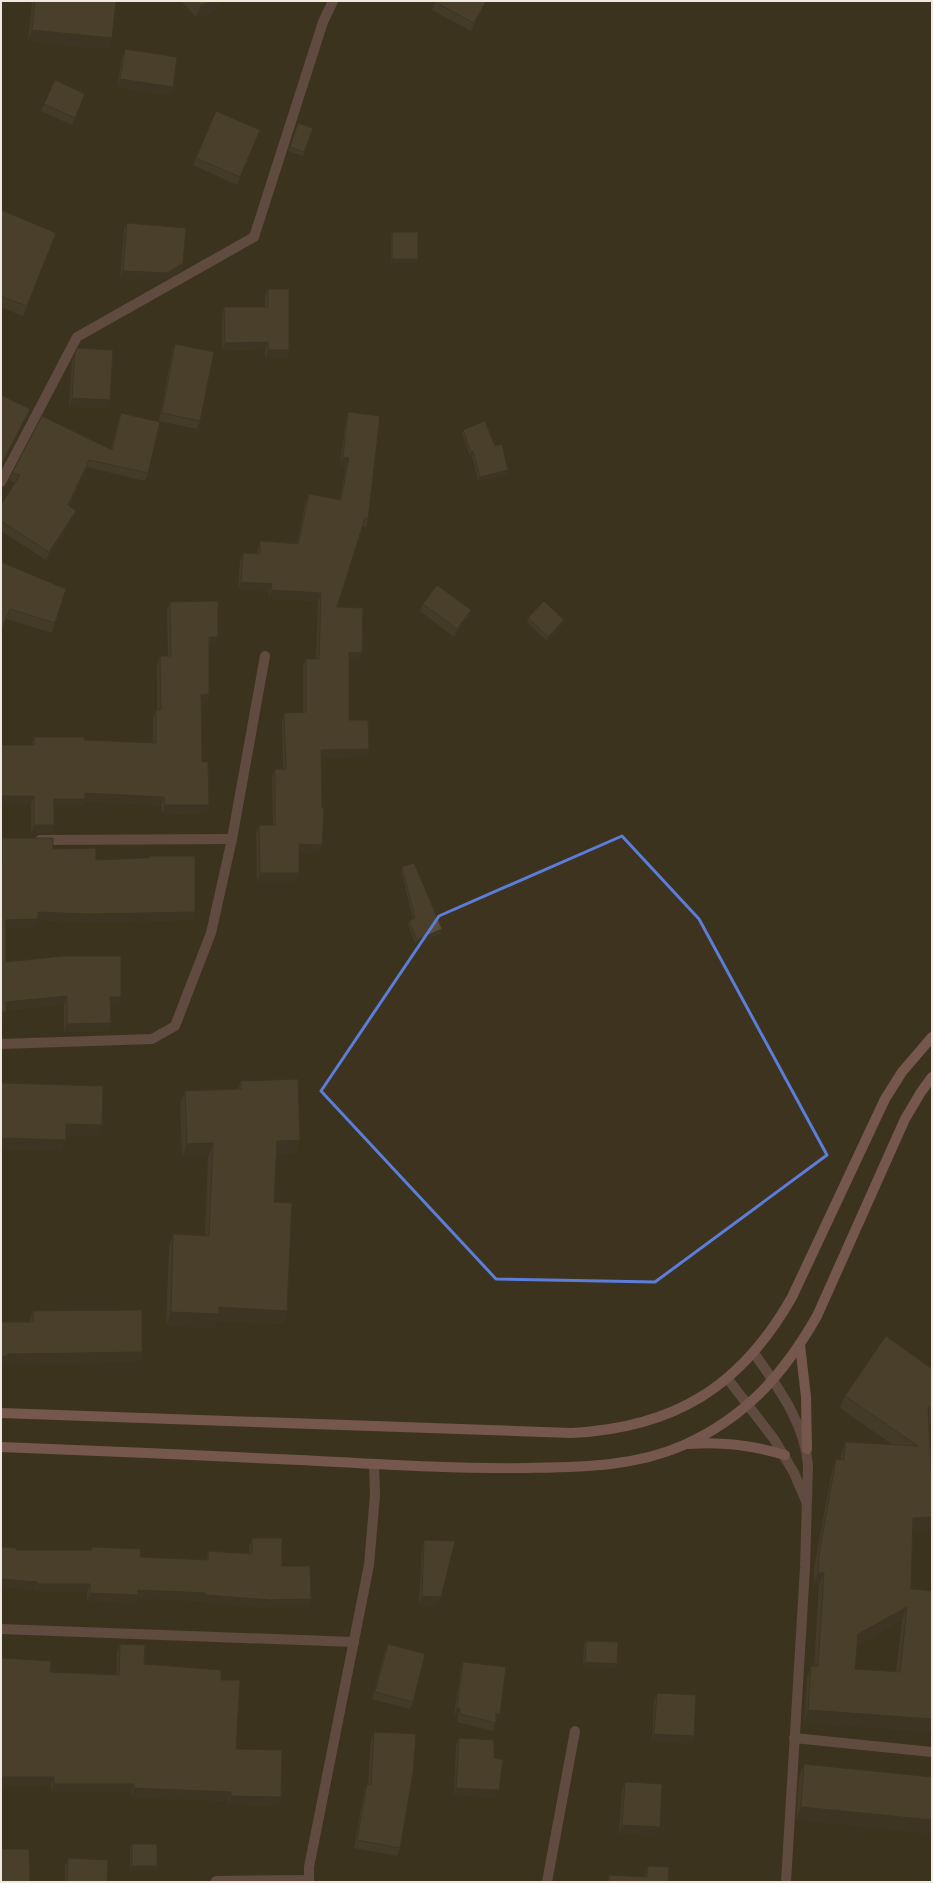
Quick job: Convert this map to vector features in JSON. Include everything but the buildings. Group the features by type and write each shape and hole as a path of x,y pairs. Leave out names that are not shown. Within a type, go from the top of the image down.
{"main road":[{"path":"1,1413 571,1433 609,1430 632,1426 661,1417 689,1404 740,1368 778,1323 792,1297 885,1099 902,1072 932,1037"},
{"path":"1,1447 374,1464 506,1468 585,1467 630,1462 683,1445 708,1432 748,1404 773,1380 800,1345 817,1316 905,1119 932,1077"},
{"path":"800,1345 806,1397 806,1449"},
{"path":"683,1445 708,1442 734,1443 785,1455"}],"street":[{"path":"1,482 78,337 254,237 324,22 334,1"},
{"path":"1,1044 152,1039 175,1026 211,933 232,839 265,656"},
{"path":"33,840 232,839"},
{"path":"754,1353 773,1380 796,1419 806,1449 808,1504 786,1882"},
{"path":"727,1378 785,1455 808,1504"},
{"path":"216,1881 309,1881 309,1867 370,1565 375,1495 374,1464"},
{"path":"1,1629 354,1642"},
{"path":"547,1882 575,1731"},
{"path":"794,1738 932,1752"}],"highlighted area":[{"path":"622,836 699,919 827,1155 655,1282 496,1279 321,1091 439,916"}]}
